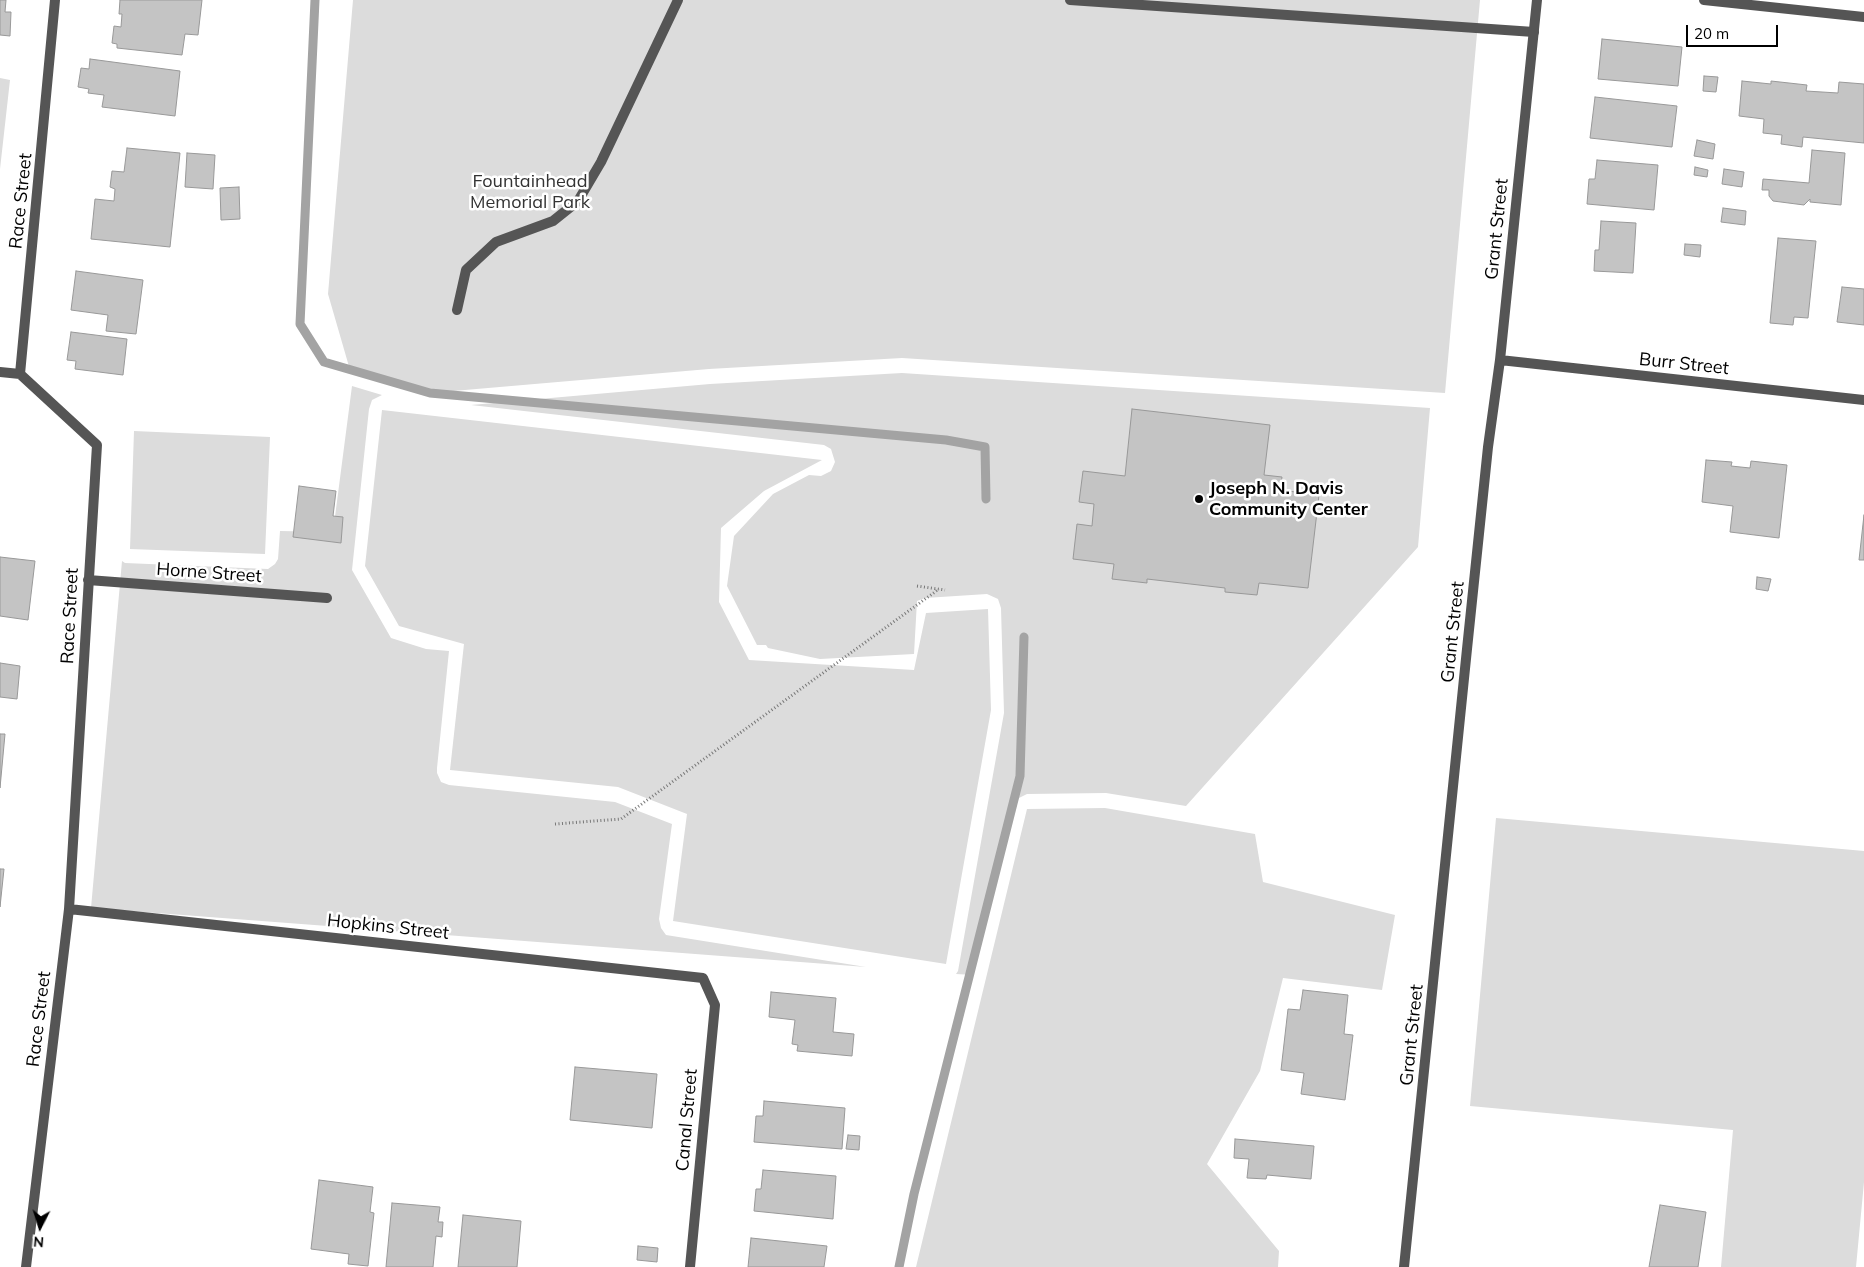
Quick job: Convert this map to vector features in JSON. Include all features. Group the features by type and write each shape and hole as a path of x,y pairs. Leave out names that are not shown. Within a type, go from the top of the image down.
{"street":[{"name":"Race Street","path":"26,1267 69,909 96,444 20,374 55,0"},
{"path":"457,310 466,270 496,242 553,222 578,201 601,162 678,0"},
{"path":"1070,0 1534,32"},
{"name":"Grant Street","path":"1404,1267 1487,457 1500,360 1537,0"},
{"path":"1704,0 1864,18"},
{"name":"Burr Street","path":"1500,360 1864,400"},
{"path":"0,372 20,374"},
{"name":"Horne Street","path":"88,580 327,598"},
{"name":"Hopkins Street","path":"69,909 704,978"},
{"name":"Canal Street","path":"690,1267 715,1005 704,978"}],"path":[{"path":"917,586 945,590"},
{"path":"555,824 621,819 939,589"}],"green space":[{"name":"Fountainhead Memorial Park","path":"353,0 1480,0 1445,393 902,358 709,369 430,393 350,370 328,294"},
{"path":"0,78 10,80 0,169"},
{"path":"902,373 1430,408 1418,547 1186,806 1106,793 1027,794 1019,798 1014,806 973,975 956,974 1004,713 1001,608 998,599 987,594 925,598 917,601 914,654 820,659 768,648 766,645 757,645 727,586 734,536 773,494 809,475 821,476 831,471 835,462 831,449 824,445 471,405 710,384"},
{"path":"352,386 382,395 372,400 369,409 352,570 391,638 426,649 449,651 437,768 441,782 449,785 615,802 672,824 659,919 661,928 666,935 866,967 91,908 122,561 125,563 268,569 278,559 280,531 333,532"},
{"path":"382,410 822,460 764,491 721,528 719,602 749,660 914,670 926,613 988,609 991,710 946,964 673,921 687,814 618,787 450,770 464,644 399,626 365,566"},
{"path":"134,431 270,437 265,554 130,549"},
{"path":"1105,808 1255,834 1263,882 1395,915 1382,990 1283,978 1260,1071 1207,1164 1279,1251 1278,1267 916,1267 1027,809"},
{"path":"1496,818 1864,851 1864,1182 1856,1267 1721,1267 1733,1130 1470,1106"}],"building":[{"path":"0,0 6,0 5,12 11,12 10,36 0,35"},
{"path":"120,0 202,0 198,35 185,34 182,55 117,48 117,44 112,43 114,26 121,27 122,14 119,14"},
{"path":"1602,39 1682,47 1678,86 1598,79"},
{"path":"90,59 180,71 175,116 102,107 104,95 88,93 89,89 78,87 81,68 89,69"},
{"path":"1704,76 1718,77 1716,92 1703,91"},
{"path":"1742,81 1771,84 1771,81 1807,85 1806,91 1838,93 1839,82 1864,84 1864,143 1803,137 1802,147 1781,144 1782,135 1763,133 1764,119 1739,116"},
{"path":"1595,97 1677,106 1672,147 1590,138"},
{"path":"1697,140 1715,144 1713,159 1694,156"},
{"path":"127,148 180,153 170,247 91,239 95,199 114,201 115,189 110,187 112,171 124,172"},
{"path":"1812,150 1845,153 1841,205 1810,202 1810,199 1804,205 1773,201 1769,196 1769,190 1762,190 1763,179 1809,183"},
{"path":"187,153 215,155 213,189 185,187"},
{"path":"1597,160 1658,165 1654,210 1587,204 1589,179 1595,179"},
{"path":"1695,167 1708,170 1707,177 1694,175"},
{"path":"1724,169 1744,172 1742,187 1722,184"},
{"path":"239,187 240,219 221,220 220,188"},
{"path":"1723,208 1746,211 1745,225 1721,222"},
{"path":"1601,221 1636,223 1633,273 1594,271 1595,250 1599,250"},
{"path":"1778,238 1816,241 1808,318 1794,317 1793,325 1770,323"},
{"path":"1685,244 1701,245 1700,257 1684,255"},
{"path":"76,271 143,280 136,334 106,331 108,315 71,310"},
{"path":"1842,287 1864,289 1864,325 1837,322"},
{"path":"71,332 127,339 123,375 75,369 76,361 67,360"},
{"name":"Joseph N. Davis Community Center","path":"1132,409 1270,425 1264,475 1282,477 1280,490 1319,495 1308,588 1259,583 1257,595 1225,592 1225,588 1147,579 1147,583 1112,579 1114,564 1073,559 1077,524 1092,526 1094,504 1079,502 1083,471 1125,476"},
{"path":"1706,460 1732,462 1731,466 1750,468 1751,461 1787,465 1779,538 1730,532 1733,506 1702,502"},
{"path":"299,486 336,491 333,516 343,517 341,543 293,537"},
{"path":"1864,515 1864,560 1859,560"},
{"path":"0,557 35,561 28,620 0,616"},
{"path":"1757,577 1771,579 1768,591 1756,589"},
{"path":"0,663 20,666 17,699 0,697"},
{"path":"0,734 5,734 0,788"},
{"path":"0,869 4,869 0,907"},
{"path":"1303,990 1348,995 1344,1034 1353,1035 1345,1100 1301,1094 1304,1073 1281,1070 1288,1009 1300,1010"},
{"path":"771,992 836,998 833,1032 854,1034 852,1056 797,1051 798,1045 792,1044 795,1020 769,1017"},
{"path":"575,1067 657,1074 652,1128 570,1120"},
{"path":"764,1101 845,1108 842,1149 754,1142 756,1116 763,1116"},
{"path":"848,1135 860,1136 859,1150 846,1149"},
{"path":"1235,1139 1314,1146 1311,1179 1267,1175 1266,1179 1247,1178 1249,1159 1234,1158"},
{"path":"763,1170 836,1176 833,1219 754,1211 756,1189 761,1189"},
{"path":"319,1180 373,1187 370,1212 374,1213 368,1266 348,1264 349,1254 311,1249"},
{"path":"392,1203 440,1207 438,1222 443,1222 442,1237 436,1236 433,1267 386,1267"},
{"path":"1660,1205 1706,1212 1698,1267 1649,1267"},
{"path":"463,1215 521,1221 517,1267 458,1267"},
{"path":"751,1238 827,1246 824,1267 748,1267"},
{"path":"638,1246 658,1248 657,1262 637,1260"}],"waterway":[{"path":"315,0 300,324 324,362 430,393 946,440 985,447 986,499"},
{"path":"899,1267 914,1194 1020,776 1024,637"}],"place":[{"name":"Joseph N. Davis Community Center","path":"1199,499"}]}
